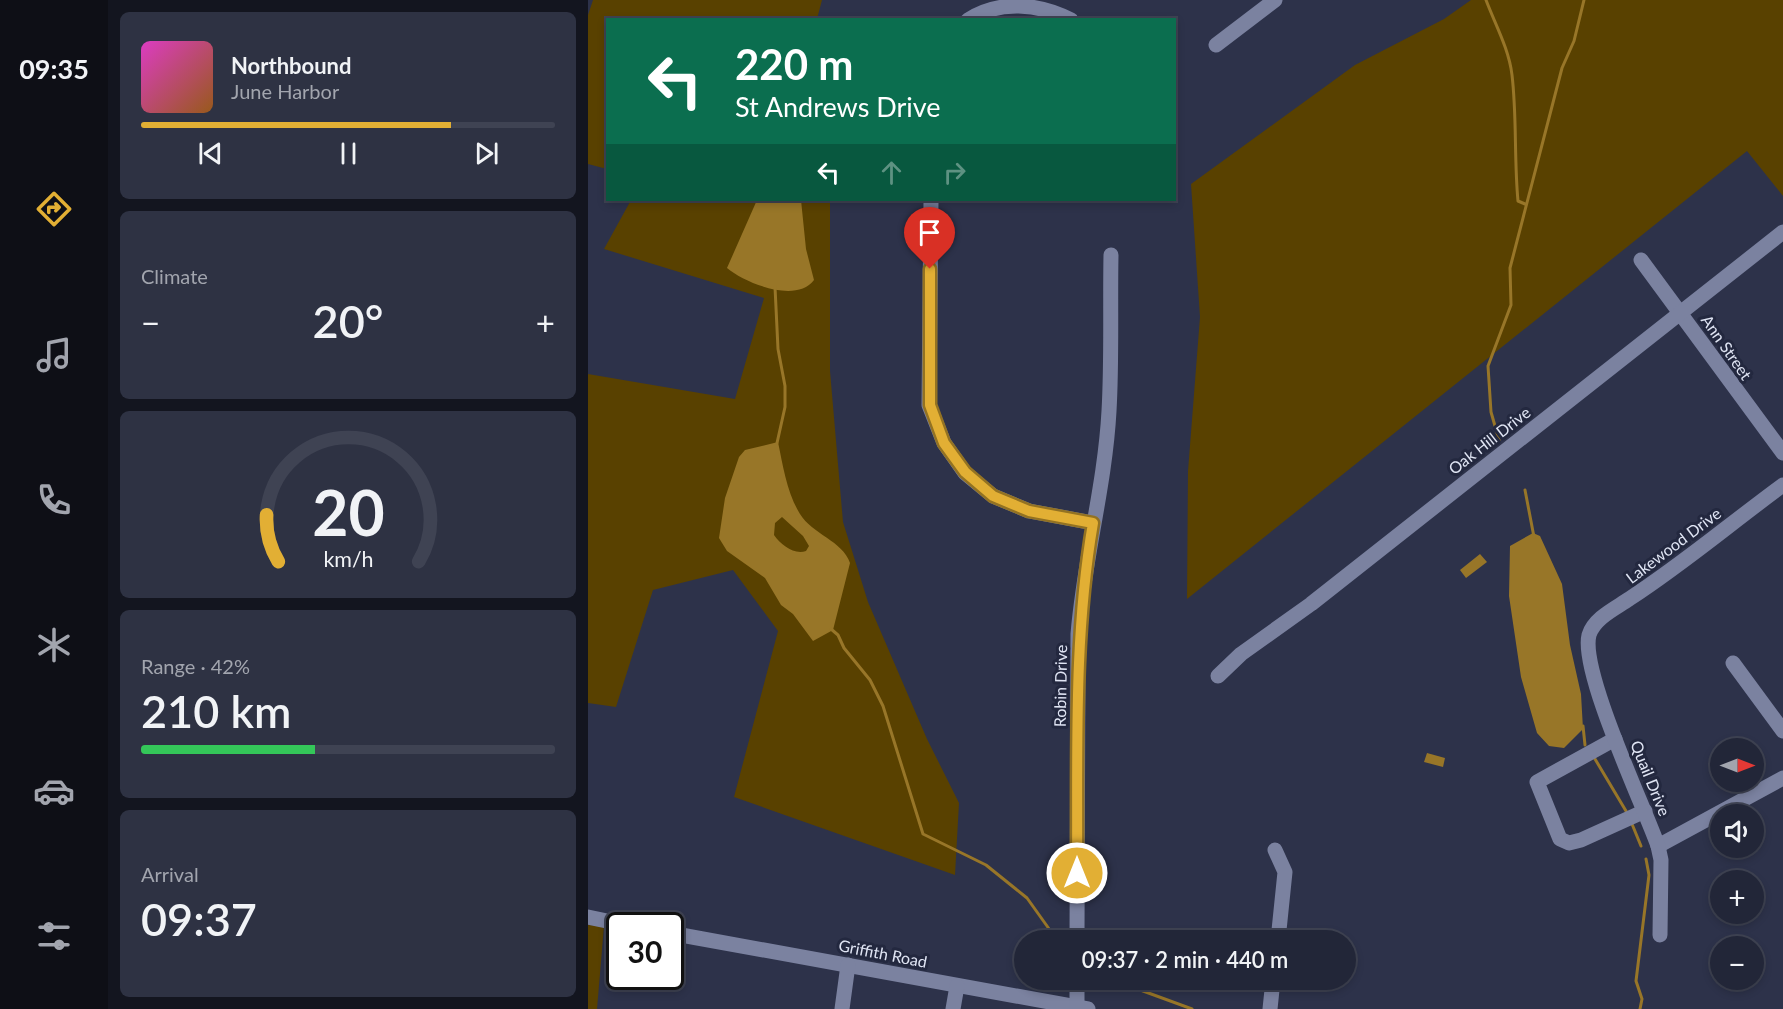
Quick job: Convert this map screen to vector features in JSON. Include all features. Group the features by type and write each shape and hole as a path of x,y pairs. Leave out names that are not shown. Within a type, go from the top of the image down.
{"street":[{"path":"1216,45 1275,0"},
{"path":"971,18 980,11 1011,3 1058,13 1067,18"},
{"path":"931,201 930,405 944,443 965,472 993,496 1029,511 1093,523"},
{"name":"Oak Hill Drive","path":"1218,676 1241,654 1311,604 1783,232"},
{"name":"Robin Drive","path":"1077,930 1078,634 1082,584 1109,412 1111,255"},
{"name":"Ann Street","path":"1641,260 1783,453"},
{"name":"Lakewood Drive","path":"1589,637 1600,618 1675,569 1783,484"},
{"name":"Quail Drive","path":"1589,637 1589,658 1615,738 1658,846 1661,860 1660,935"},
{"path":"1733,663 1783,731"},
{"path":"1615,738 1537,782 1560,839 1569,843 1581,840 1645,811"},
{"path":"1658,846 1783,778"},
{"path":"1275,850 1285,872 1279,930"},
{"path":"588,917 606,921"},
{"name":"Griffith Road","path":"684,936 957,986 1040,1005 1082,1008"},
{"path":"842,1009 848,965"},
{"path":"953,1009 957,986"},
{"path":"1079,990 1082,1008"},
{"path":"1270,1009 1272,990"}],"shaded area":[{"path":"593,0 822,0 817,18 606,18 606,169 588,164 588,15"},
{"path":"1471,0 1783,0 1783,196 1747,151 1187,599 1188,471 1200,317 1191,184 1355,65 1444,19"},
{"path":"630,201 830,201 830,371 843,522 868,602 927,739 959,803 955,875 734,797 778,631 733,570 653,590 616,707 588,703 588,374 735,399 764,298 604,249"},
{"path":"757,201 801,201 806,249 814,280 806,287 783,291 758,285 727,268"},
{"path":"778,442 789,488 800,514 812,527 841,549 850,563 833,630 813,641 793,614 781,605 765,578 727,551 719,538 725,498 739,457 745,450","holes":["782,517 803,536 809,546 806,551 792,550 784,546 774,535 775,523"]},
{"path":"1533,533 1540,536 1562,584 1570,645 1581,694 1583,729 1564,748 1549,746 1537,733 1521,677 1509,596 1510,546"},
{"path":"1480,554 1487,562 1466,578 1460,570"},
{"path":"1427,753 1445,758 1443,767 1424,762"},
{"path":"588,925 604,926 597,1009 588,1009"}],"waterway":[{"path":"1486,0 1505,46 1512,75 1518,201 1525,204"},
{"path":"1499,440 1491,412 1488,366 1511,305 1510,268 1562,68 1574,41 1584,0"},
{"path":"775,287 778,349 785,386 785,407 777,443"},
{"path":"1525,490 1534,537"},
{"path":"831,629 838,635 844,648 870,680 883,706 923,834 986,865 1027,898 1050,930"},
{"path":"1583,726 1585,745"},
{"path":"1595,759 1626,811"},
{"path":"1632,824 1641,846"},
{"path":"1640,1009 1642,999 1636,981 1649,875 1646,859"},
{"path":"1140,990 1192,1009"}],"route":[{"path":"930,269 930,405 944,443 965,472 993,496 1029,511 1093,523 1082,584 1078,634 1077,873"}]}
